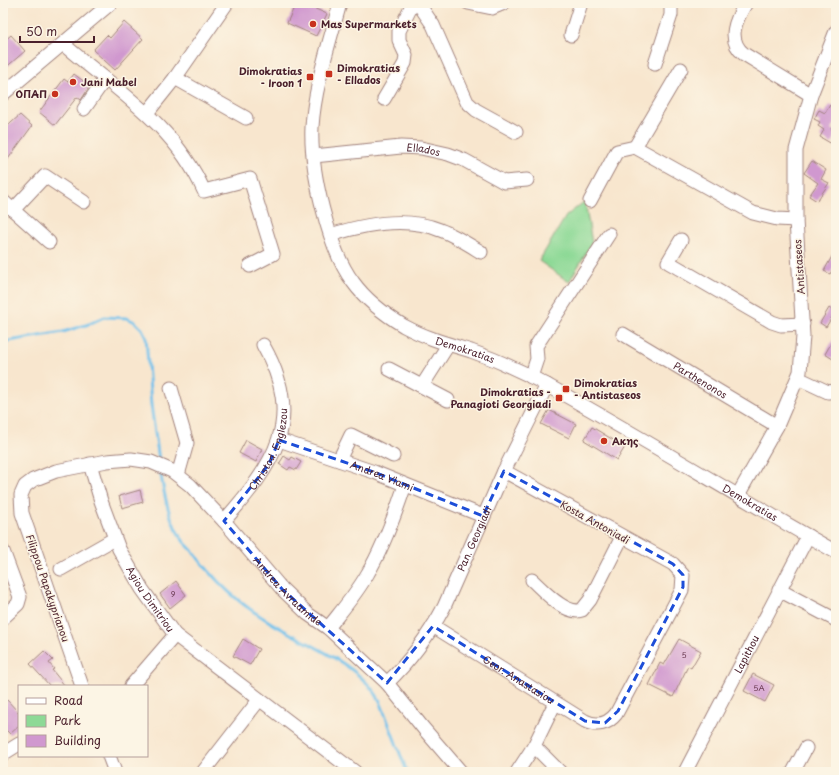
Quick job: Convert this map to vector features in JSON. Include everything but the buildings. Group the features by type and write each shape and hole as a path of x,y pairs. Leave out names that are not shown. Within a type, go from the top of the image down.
{"street":[{"path":"3,94 111,3"},
{"path":"147,113 175,78 227,3"},
{"name":"Demokratias","path":"340,3 313,115 312,139 319,191 331,235 351,280 371,302 403,325 448,345 482,355 547,385 836,552"},
{"path":"384,99 405,63 406,54 399,40 399,31 413,3"},
{"path":"418,3 433,25 467,102 476,110 516,132"},
{"path":"468,3 492,8 504,3"},
{"path":"571,35 581,3"},
{"path":"655,64 671,14 671,3"},
{"path":"746,3 736,20 734,29 734,37 738,48 744,54 811,95"},
{"name":"Antistaseos","path":"738,495 777,426 798,378 803,352 803,324 796,220 796,150 811,95 836,31"},
{"path":"63,44 147,113 186,158 204,191 250,179 273,254 250,266"},
{"path":"635,147 681,69"},
{"path":"175,78 246,118"},
{"path":"84,109 106,79"},
{"name":"Ellados","path":"314,156 401,147 421,148 448,154 464,160 504,182 527,180"},
{"path":"590,200 617,151 635,147 653,155 753,213 777,220 796,220"},
{"path":"13,210 45,176 84,202"},
{"path":"3,201 49,242"},
{"path":"331,235 379,223 426,225 448,233 481,252"},
{"path":"531,377 537,359 536,346 608,234"},
{"path":"680,240 668,262 772,322 781,324 803,324"},
{"name":"Parthenonos","path":"623,334 777,426"},
{"name":"Christod. Englezou","path":"224,521 263,474 274,456 279,440 283,413 281,387 276,371 264,345"},
{"path":"422,386 448,345"},
{"path":"389,369 448,400"},
{"path":"798,378 828,392 836,391"},
{"name":"Pan. Georgiadi","path":"387,683 407,662 433,626 459,575 504,471 547,385"},
{"path":"171,388 187,443 178,475"},
{"path":"339,460 351,435 393,456"},
{"name":"Andrea Vlami","path":"279,440 339,460 484,516"},
{"name":"Andrea Avraamide","path":"23,489 28,482 43,475 90,464 123,459 151,462 178,475 224,521 282,589 308,614 328,628 387,683 461,772"},
{"name":"Agiou Dimitriou","path":"90,464 114,540 133,575 175,635 355,772"},
{"name":"Kosta Antoniadi","path":"504,471 673,564 683,575 684,584 680,594 616,714 605,723"},
{"path":"328,628 369,573 388,531 405,485"},
{"name":"Filippou Papakyprianou","path":"23,489 20,499 22,513 82,685"},
{"name":"Lapithou","path":"685,772 808,536"},
{"path":"532,580 565,608 573,611 582,610 590,600 622,537"},
{"path":"61,569 114,540"},
{"path":"3,551 20,597 18,604 3,618"},
{"path":"779,590 836,620"},
{"name":"Geor. Anastasiou","path":"433,626 589,723 605,723"},
{"path":"132,685 175,635"},
{"path":"203,772 259,700"},
{"path":"517,772 534,746 555,703"},
{"path":"3,754 18,745"},
{"path":"534,746 560,772"},
{"path":"793,772 806,748"},
{"path":"109,757 115,772"}],"highlighted area":[{"path":"279,440 374,472 483,516 504,471 673,564 683,575 683,587 618,711 605,723 585,721 433,626 387,683 282,589 224,521 269,464"}],"green space":[{"path":"585,201 592,243 569,282 539,261 566,216"}],"waterway":[{"path":"3,342 63,332 89,324 104,317 127,318 135,322 142,329 146,337 151,405 159,460"},
{"path":"160,470 165,498 171,517 174,526 184,542 218,582 239,601 275,625 339,661 363,679 380,701 407,772"}],"place":[{"name":"Mas Supermarkets","path":"313,24"},
{"name":"Dimokratias - Ellados","path":"329,74"},
{"name":"Dimokratias - Iroon 1","path":"310,77"},
{"name":"Jani Mabel","path":"73,82"},
{"name":"ΟΠΑΠ","path":"55,94"},
{"name":"Dimokratias - Antistaseos","path":"566,389"},
{"name":"Dimokratias - Panagioti Georgiadi","path":"559,398"},
{"name":"Ακης","path":"604,441"}]}
